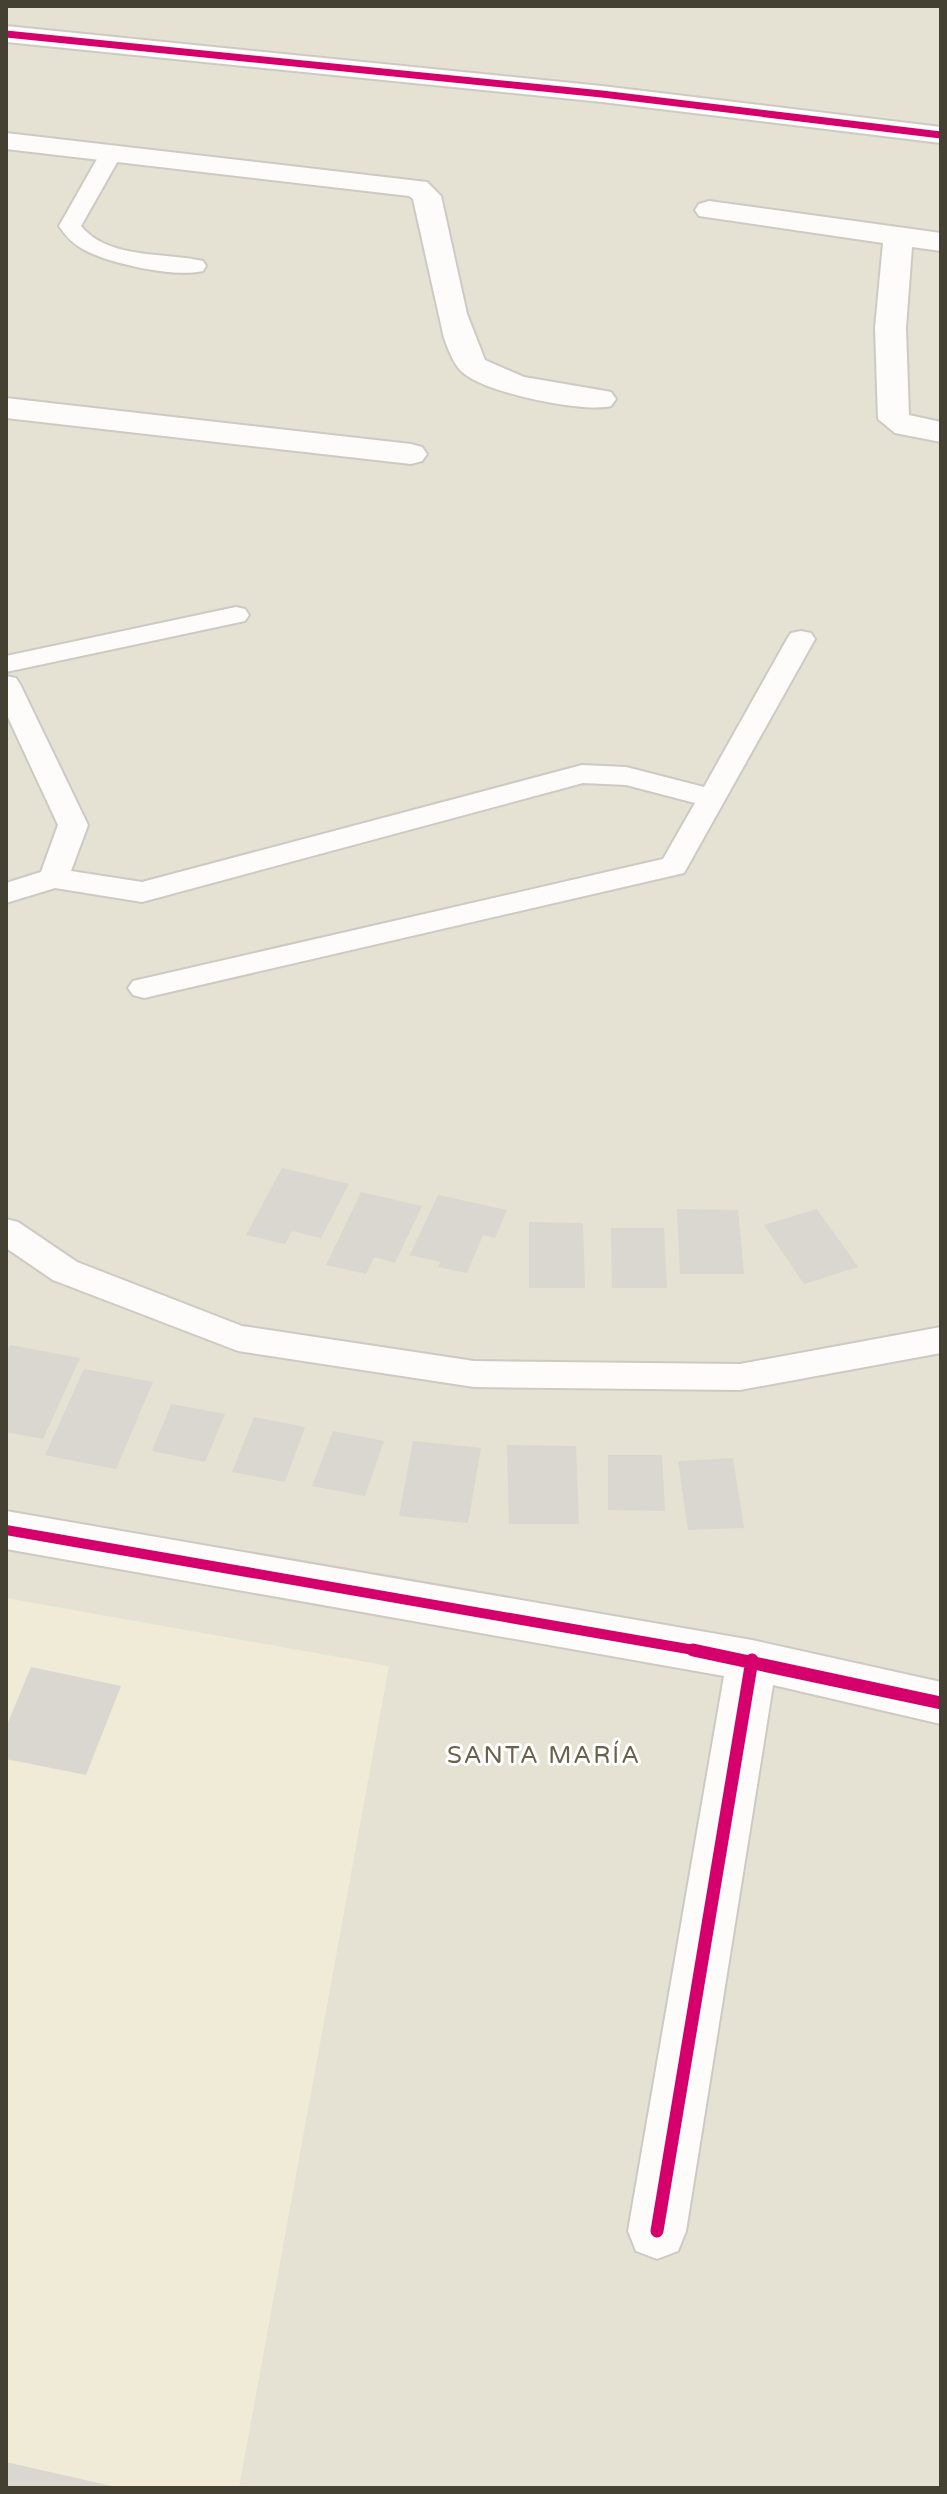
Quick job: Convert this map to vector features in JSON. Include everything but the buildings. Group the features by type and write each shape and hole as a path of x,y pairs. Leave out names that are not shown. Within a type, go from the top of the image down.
{"street":[{"path":"6,34 602,94 941,135"},
{"path":"6,141 417,188 427,196 454,321 464,354 472,366 514,383 600,399"},
{"path":"709,210 941,242"},
{"path":"899,236 889,330 888,372 894,419 906,426 941,432"},
{"path":"6,408 411,454"},
{"path":"6,1530 752,1660 941,1703"},
{"path":"657,2231 752,1660"}],"lane":[{"path":"112,152 70,226 72,231 110,253 195,266"},
{"path":"6,664 236,615"},
{"path":"144,988 674,866 801,639"},
{"path":"6,684 73,825 54,878"},
{"path":"6,893 54,878 142,892 582,774 626,776 712,798"},
{"path":"6,1231 65,1271 238,1338 474,1374 740,1377 941,1340"}],"shaded area":[{"path":"6,6 941,6 941,2488 6,2488"},
{"path":"6,1598 389,1666 239,2488 6,2488"}],"cycle path":[{"path":"6,34 602,94 941,135"},
{"path":"6,1530 752,1660 941,1703"},
{"path":"657,2231 752,1660"}],"district":[{"name":"SANTA MARÍA","path":"544,1755"}]}
